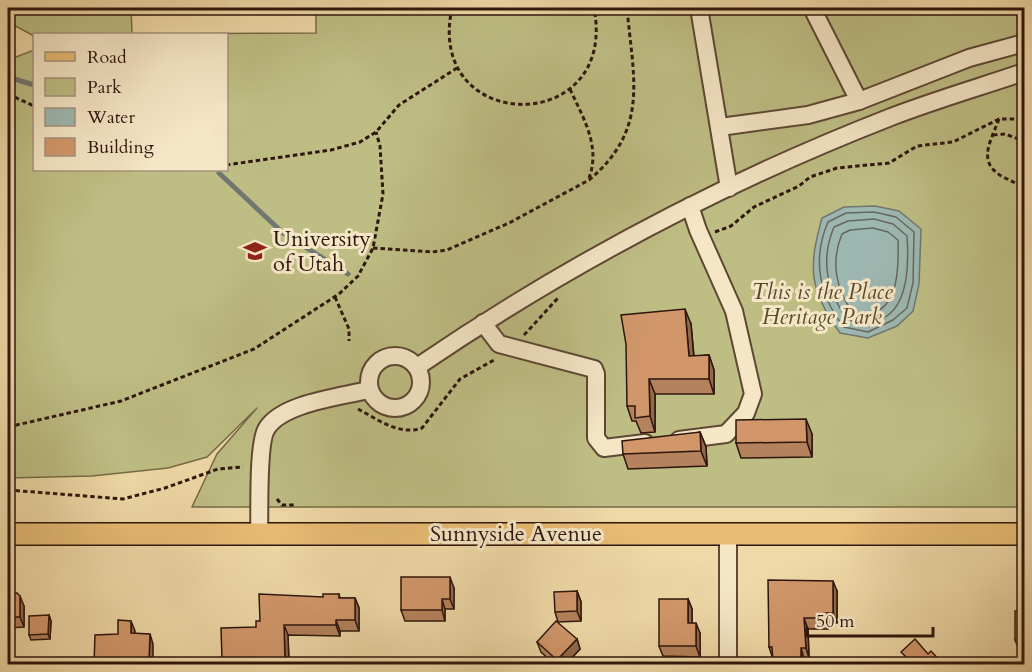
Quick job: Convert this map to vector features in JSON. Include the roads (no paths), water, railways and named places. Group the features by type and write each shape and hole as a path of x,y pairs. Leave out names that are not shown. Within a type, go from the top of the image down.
{"main road":[{"name":"Sunnyside Avenue","path":"8,534 1024,534"}],"street":[{"path":"699,8 729,188"},
{"path":"812,8 859,101"},
{"path":"720,127 808,115 859,101 969,58 1024,43"},
{"path":"417,367 562,275 690,206 891,117 1024,72"},
{"path":"483,323 499,344 594,369 596,374 596,438 604,448 726,434 746,413 753,394 734,311 698,230 690,206"},
{"path":"383,357 401,357 413,362 422,381 415,400 407,406 383,406 373,399 368,390 368,377 372,367 383,357"},
{"path":"259,533 261,450 265,430 275,418 289,410 368,390"},
{"path":"728,533 728,664"}],"water":[{"path":"875,206 899,211 921,229 919,284 913,311 897,326 868,338 840,333 822,304 814,278 813,265 822,218 844,207"}],"waterway":[{"path":"8,77 33,85"},
{"path":"219,173 283,233 348,274"}],"place":[{"name":"University of Utah","path":"255,251"}],"park label":[{"name":"This is the Place Heritage Park","path":"822,304"}]}
